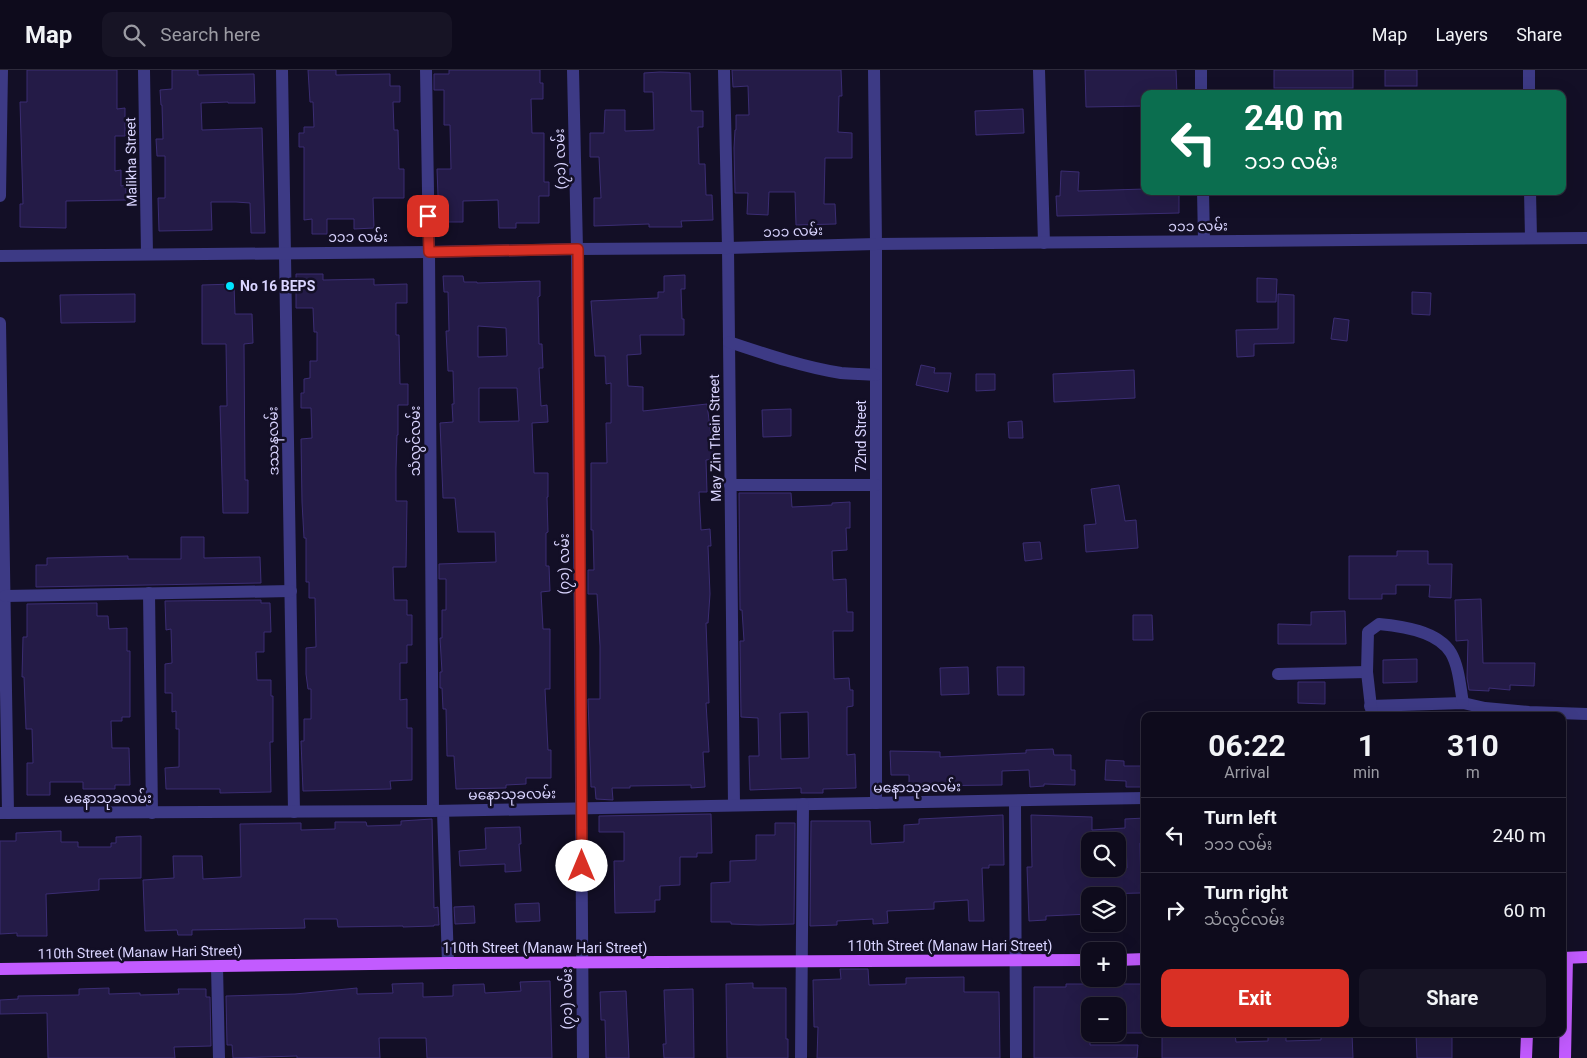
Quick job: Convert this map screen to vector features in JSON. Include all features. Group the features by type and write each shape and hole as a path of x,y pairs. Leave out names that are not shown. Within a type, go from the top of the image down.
{"main road":[{"path":"1566,958 1587,957"},
{"path":"1126,960 1141,959"},
{"name":"110th Street (Manaw Hari Street)","path":"0,969 448,963 1081,960"},
{"path":"1526,1058 1527,1037"},
{"path":"1565,1037 1565,1058"}],"street":[{"path":"0,196 2,70"},
{"name":"Malikha Street","path":"144,70 147,254"},
{"name":"ဒဿနလမ်း","path":"282,70 294,812"},
{"name":"သံလွင်လမ်း","path":"426,70 438,811 448,963"},
{"name":"(၇၁) လမ်း","path":"573,70 578,249 582,1058"},
{"name":"May Zin Thein Street","path":"724,70 728,248 734,805"},
{"name":"72nd Street","path":"874,70 876,244 876,803"},
{"path":"1039,70 1044,243"},
{"path":"1201,70 1201,90"},
{"path":"1529,70 1529,90"},
{"path":"1203,195 1204,241"},
{"path":"1530,195 1531,238"},
{"name":"၁၁၁ လမ်း","path":"0,256 728,248 876,244 1587,238"},
{"path":"0,323 5,596 4,813"},
{"path":"729,342 822,369 842,373 876,375"},
{"path":"730,486 876,485"},
{"path":"5,596 291,591"},
{"path":"149,593 152,813"},
{"path":"1463,702 1457,671 1450,652 1443,644 1425,633 1400,626 1379,624 1368,632 1367,672 1371,711 1463,702 1485,708 1529,712"},
{"path":"1278,674 1367,672"},
{"path":"1566,713 1587,714"},
{"name":"မနောသုခလမ်း","path":"4,813 438,811 1141,798"},
{"path":"1015,801 1016,1058"},
{"path":"801,1058 803,804"},
{"path":"217,966 219,1058"}],"building":[{"path":"27,70 117,70 117,109 125,108 125,136 115,136 115,171 121,170 121,186 126,185 126,200 66,201 66,228 20,227 20,204 23,204 20,102 27,102"},
{"path":"172,70 198,70 198,75 254,74 255,103 201,103 202,130 262,128 265,233 251,233 250,203 236,202 211,202 212,230 159,231 158,198 165,198 165,156 157,156 156,139 163,139 160,90 172,89"},
{"path":"308,70 336,70 336,75 390,74 390,86 400,86 400,102 393,102 394,130 398,130 399,169 404,169 404,198 373,198 374,228 354,229 354,219 327,219 327,234 312,234 312,219 304,220 304,147 299,147 299,133 304,133 304,127 314,127 313,102 310,102"},
{"path":"449,70 540,70 540,83 543,83 543,99 531,99 532,133 544,133 544,182 549,182 549,196 539,196 539,223 516,223 516,228 499,228 498,200 463,201 463,222 439,222 437,169 451,169 450,125 444,125 444,90 434,90 434,74 449,74"},
{"path":"732,70 841,70 842,96 839,96 838,132 852,133 852,158 825,158 824,204 835,204 836,224 796,225 795,192 769,192 768,215 747,214 748,193 735,193 734,148 736,115 749,115 748,86 733,87"},
{"path":"1085,70 1176,70 1177,90 1141,90 1141,106 1086,107"},
{"path":"1274,70 1353,70 1353,88 1274,88"},
{"path":"1385,70 1417,70 1417,86 1385,86"},
{"path":"644,73 690,73 691,111 703,111 703,127 698,127 699,164 705,164 706,195 712,195 713,220 681,221 682,227 649,227 649,224 594,226 594,198 601,198 599,157 590,157 590,133 604,133 605,110 625,110 625,131 654,130 653,92 644,92"},
{"path":"1023,109 1024,133 976,135 975,111"},
{"path":"1061,171 1079,172 1078,191 1141,189 1141,195 1179,195 1179,213 1057,216 1056,196 1060,196"},
{"path":"296,274 323,274 323,280 374,279 374,285 407,284 407,303 396,303 396,335 399,335 400,384 408,384 408,405 398,405 396,468 396,501 407,501 406,567 393,567 394,600 407,600 407,615 412,615 412,645 407,645 407,663 400,663 400,700 407,699 407,728 412,728 412,780 390,781 391,789 303,791 301,741 304,741 304,719 311,719 311,689 308,689 306,674 306,648 316,647 315,598 309,598 309,582 306,582 306,538 304,538 302,502 301,439 312,438 311,408 301,408 301,393 304,393 304,379 310,378 310,361 317,361 317,332 314,332 313,308 296,308"},
{"path":"685,275 685,289 681,289 684,335 640,335 641,354 627,355 628,386 643,387 643,411 707,404 714,459 706,460 707,492 699,492 701,530 710,529 711,546 708,546 710,594 708,623 706,623 709,703 706,703 709,752 703,752 705,787 691,788 691,785 630,786 630,788 612,788 613,800 596,799 595,787 591,787 588,699 600,699 600,646 597,594 588,594 588,570 594,570 593,530 591,530 591,463 607,463 606,423 611,423 611,383 606,384 605,356 595,356 591,301 658,298 658,292 664,292 664,276"},
{"path":"443,276 463,276 464,282 477,283 540,281 540,296 538,297 539,344 542,344 543,368 539,368 541,406 547,405 548,422 532,423 534,473 548,473 546,566 549,566 550,591 541,592 543,629 550,629 550,689 545,689 548,750 551,750 551,778 526,778 526,784 506,785 506,788 456,789 454,756 447,756 446,709 443,709 442,688 440,688 440,672 442,672 440,638 442,638 442,610 446,610 446,579 439,579 439,564 496,562 495,532 458,532 455,498 443,498 440,423 453,422 452,404 454,404 453,371 448,371 446,331 449,331 448,292 444,292","holes":["478,326 506,328 507,356 478,357","479,388 517,388 519,421 479,422"]},
{"path":"1257,278 1277,279 1276,302 1257,302"},
{"path":"234,284 235,314 252,314 253,343 244,344 245,480 248,480 248,513 223,513 220,406 227,406 226,344 202,344 202,285"},
{"path":"1412,292 1431,293 1430,315 1412,314"},
{"path":"135,294 135,322 61,323 60,295"},
{"path":"1278,294 1294,295 1294,343 1254,344 1254,356 1237,357 1236,330 1278,329"},
{"path":"1334,318 1349,320 1347,341 1331,339"},
{"path":"921,365 935,368 934,373 951,373 948,392 916,385"},
{"path":"1134,370 1135,398 1054,402 1053,374"},
{"path":"976,374 995,374 995,390 976,391"},
{"path":"791,409 791,436 763,437 762,410"},
{"path":"1022,421 1023,438 1009,438 1008,422"},
{"path":"1119,485 1125,521 1136,520 1138,548 1086,552 1084,525 1096,524 1091,489"},
{"path":"739,493 791,493 792,507 850,502 850,528 846,528 847,550 832,551 833,580 846,579 847,612 853,612 853,631 833,631 834,679 849,678 850,690 853,690 853,706 847,707 847,755 855,754 856,788 823,789 823,793 801,793 801,788 750,790 749,756 759,756 758,718 741,717 740,641 744,641 742,610 740,610","holes":["808,712 809,758 781,759 780,713"]},
{"path":"181,537 204,537 204,558 260,557 261,583 36,587 36,565 47,565 47,558 128,556 128,559 181,559"},
{"path":"1040,542 1042,559 1025,561 1023,543"},
{"path":"1397,551 1428,551 1428,564 1452,564 1451,598 1429,597 1430,585 1396,585 1396,594 1382,594 1382,599 1349,599 1349,556 1397,556"},
{"path":"1481,599 1483,663 1535,663 1534,686 1510,685 1510,690 1489,688 1489,691 1469,690 1467,678 1468,640 1456,641 1455,600"},
{"path":"261,600 261,603 270,603 271,632 264,632 264,652 256,652 257,680 271,680 271,696 273,696 273,742 270,742 271,792 220,793 220,789 166,789 165,768 179,767 179,729 176,729 176,711 172,712 172,693 165,693 165,664 172,663 171,629 166,630 165,601"},
{"path":"97,603 97,616 108,616 109,629 127,628 127,651 130,651 130,717 122,717 122,721 111,721 112,748 129,748 130,785 115,785 115,789 83,789 83,782 50,782 50,795 27,795 27,763 33,763 32,729 26,729 24,677 22,677 23,637 27,637 27,604"},
{"path":"1345,611 1346,644 1278,644 1278,624 1311,625 1311,612"},
{"path":"1133,615 1152,615 1153,640 1133,640"},
{"path":"1417,659 1417,682 1383,683 1383,660"},
{"path":"968,667 969,694 941,695 940,668"},
{"path":"997,667 1024,667 1024,695 998,695"},
{"path":"1298,682 1325,682 1325,704 1298,703"},
{"path":"1053,749 1054,755 1071,755 1071,770 1075,770 1075,785 1044,784 1044,786 1030,787 1029,770 1002,771 1002,785 909,786 909,775 891,775 890,751 940,752 940,757 1026,753 1026,750"},
{"path":"1106,760 1124,761 1124,766 1141,766 1141,787 1126,787 1126,781 1105,780"},
{"path":"711,814 712,853 697,853 697,857 680,857 680,885 660,886 660,900 655,900 655,912 615,913 614,861 624,861 624,832 599,832 599,816"},
{"path":"1003,815 1004,865 989,865 989,868 982,868 984,921 969,921 968,900 934,902 934,909 887,911 888,923 873,924 873,919 837,921 837,925 810,926 811,821 870,821 871,844 904,842 904,825 919,824 919,819"},
{"path":"1031,815 1092,817 1092,830 1125,828 1125,819 1141,818 1141,893 1126,893 1126,887 1081,887 1081,914 1046,916 1046,920 1029,921 1027,867 1032,867"},
{"path":"432,819 434,908 438,907 439,925 338,927 337,919 304,919 305,928 192,930 192,935 178,935 177,930 145,931 143,880 174,878 173,856 202,856 203,879 241,877 240,824 301,823 301,830 335,829 335,822 366,822 367,826 401,825 401,821"},
{"path":"775,823 795,823 794,924 759,925 711,922 711,883 730,882 730,861 756,860 756,835 775,835"},
{"path":"520,827 521,871 505,872 505,864 460,866 459,851 486,849 485,828"},
{"path":"61,831 61,842 78,842 78,847 111,847 111,843 116,843 116,837 141,836 141,878 99,879 99,890 46,894 47,936 17,936 17,933 0,934 0,841 16,841 16,833"},
{"path":"539,903 540,921 516,922 515,904"},
{"path":"474,906 475,923 455,924 454,907"},
{"path":"840,969 868,969 869,985 906,984 906,978 964,977 964,992 999,992 1000,1058 817,1058 818,1027 814,1027 813,980 841,979"},
{"path":"550,981 552,1058 427,1058 426,1038 379,1038 380,1058 297,1058 297,1056 233,1058 232,1045 227,1045 226,996 295,994 357,988 357,994 393,993 392,984 423,983 423,997 453,996 453,985 484,984 485,993 521,991 520,982"},
{"path":"753,983 753,988 786,988 788,1058 727,1058 726,984"},
{"path":"1066,984 1081,984 1081,987 1126,987 1126,984 1141,984 1141,1033 1126,1033 1126,997 1081,997 1081,1042 1090,1042 1090,1045 1138,1045 1137,1058 1034,1058 1034,987 1066,987"},
{"path":"109,988 109,994 140,993 140,995 179,994 178,989 206,989 206,997 210,997 211,1046 174,1047 175,1058 48,1058 47,1013 0,1014 0,1000 18,999 18,996 79,995 79,989"},
{"path":"693,989 694,1058 664,1058 663,1044 666,1044 664,990"},
{"path":"626,991 629,1058 606,1058 605,1020 601,1020 600,992"},
{"path":"1162,1037 1235,1037 1236,1042 1268,1041 1268,1037 1286,1037 1286,1041 1321,1040 1321,1037 1352,1037 1353,1058 1162,1058"},
{"path":"1416,1037 1452,1037 1452,1058 1417,1058"}],"place":[{"name":"No 16 BEPS","path":"230,286"}],"route":[{"path":"428,216 429,252 578,249 582,866"}]}
